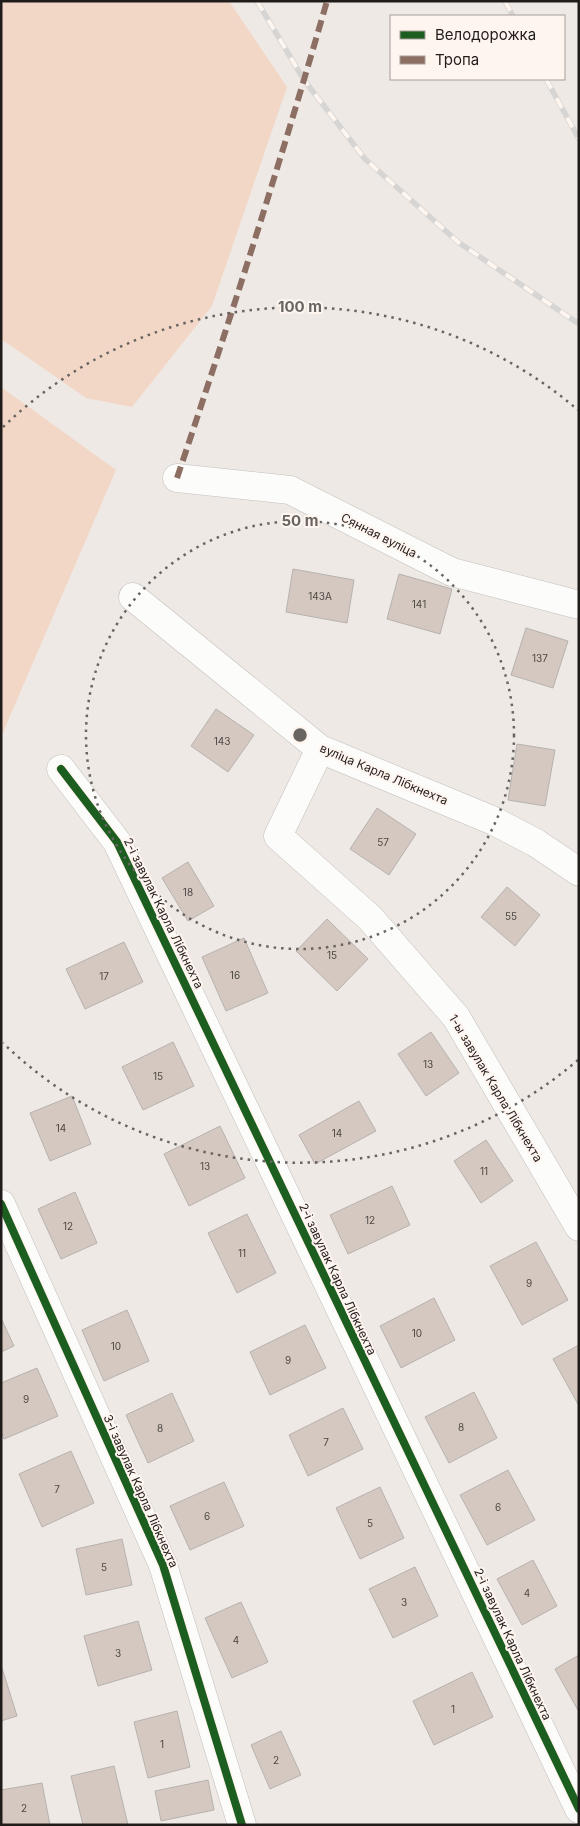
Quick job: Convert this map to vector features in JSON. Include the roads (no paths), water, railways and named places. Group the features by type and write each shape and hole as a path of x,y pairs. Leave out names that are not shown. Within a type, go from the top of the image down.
{"street":[{"name":"Сянная вуліца","path":"177,478 290,490 452,572 579,605"},
{"name":"вуліца Карла Лібкнехта","path":"133,597 320,749 494,821 536,843 579,872"},
{"name":"1-ы завулак Карла Лібкнехта","path":"320,749 278,836 370,918 456,1017 579,1227"},
{"name":"2-і завулак Карла Лібкнехта","path":"61,769 118,842 579,1809"},
{"name":"3-і завулак Карла Лібкнехта","path":"1,1204 163,1565 242,1825"}],"railway":[{"path":"257,1 304,80 365,159 458,242 579,324"},
{"path":"505,1 512,15"},
{"path":"547,80 579,139"}]}
